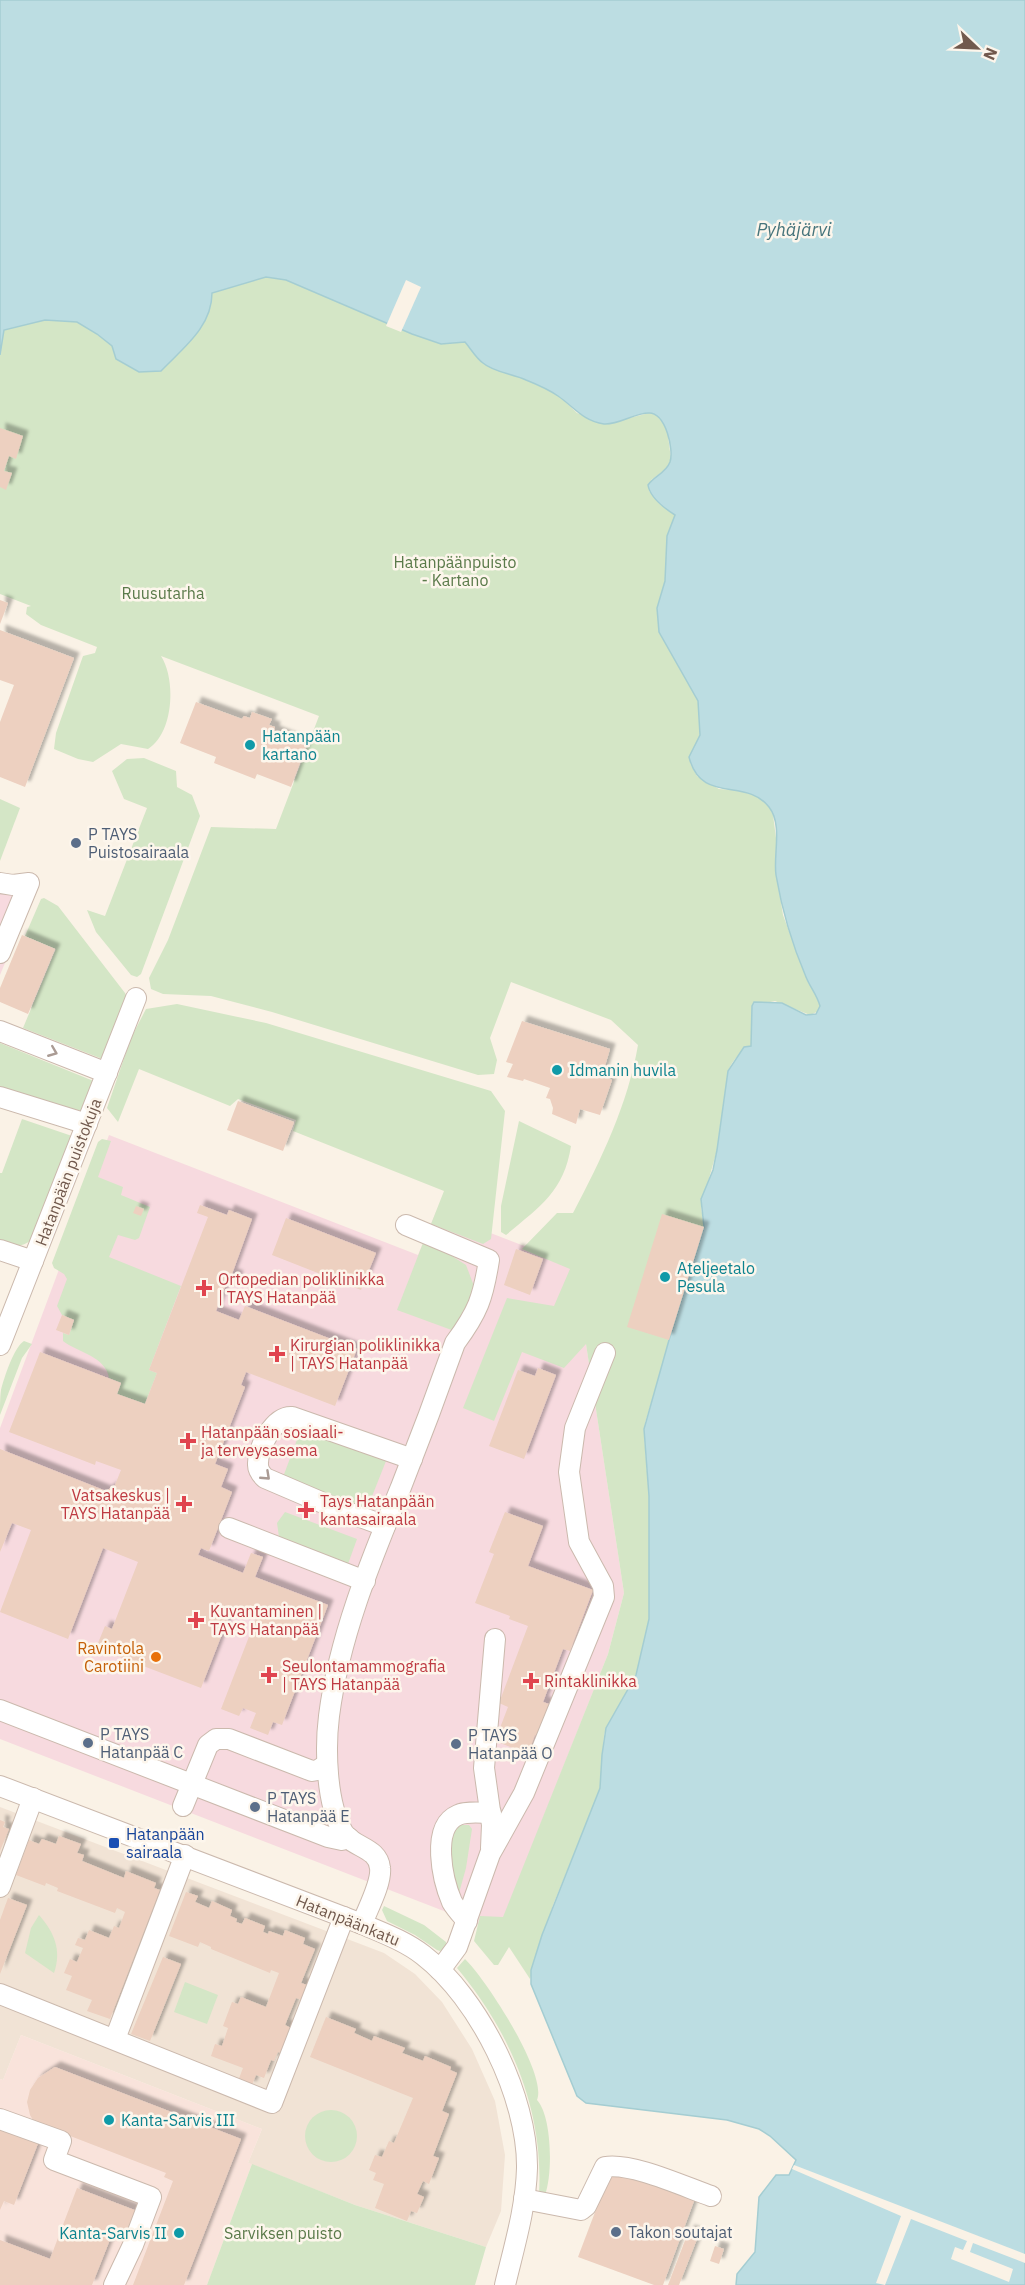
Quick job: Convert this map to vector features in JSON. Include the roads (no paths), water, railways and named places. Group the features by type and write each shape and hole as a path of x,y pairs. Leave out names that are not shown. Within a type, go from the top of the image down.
{"street":[{"path":"0,883 29,883 0,953"},
{"name":"Hatanpään puistokuja","path":"0,1345 136,998"},
{"path":"0,1031 106,1073"},
{"path":"0,1097 87,1124"},
{"path":"0,1994 272,2103 353,1920 380,1869 375,1855 349,1838 343,1831 336,1813 326,1765 329,1716 339,1663 364,1581 455,1343 474,1317 484,1292 489,1260 406,1225"},
{"path":"0,1250 33,1261"},
{"path":"440,1970 457,1947 490,1854 524,1793 604,1597 603,1586 579,1542 569,1472 575,1428 605,1353"},
{"path":"385,1526 265,1478 260,1473 258,1463 268,1434 273,1426 284,1418 292,1417 412,1459"},
{"path":"229,1528 364,1581"},
{"path":"490,1854 491,1813 484,1768 495,1639"},
{"path":"0,1710 328,1837 342,1840 349,1838"},
{"path":"183,1806 208,1745 216,1739 224,1738 312,1771 326,1765"},
{"name":"Hatanpäänkatu","path":"0,1786 353,1920 405,1943 440,1970 465,1998 483,2025 517,2104 526,2145 524,2199 504,2285"},
{"path":"0,1887 33,1798"},
{"path":"467,1921 457,1910 450,1896 441,1853 442,1836 447,1824 456,1815 491,1813"},
{"path":"115,2039 185,1855"},
{"path":"0,2119 61,2141 54,2160 151,2197 133,2245 114,2285"},
{"path":"524,2199 581,2210 586,2206 605,2167 616,2165 711,2196"}],"water":[{"name":"Pyhäjärvi","path":"0,0 1025,0 1025,2285 736,2285 737,2274 755,2252 759,2197 776,2175 789,2175 796,2160 759,2129 727,2120 586,2103 577,2096 531,1984 531,1970 542,1935 600,1788 606,1728 636,1675 649,1619 649,1496 644,1429 704,1227 701,1199 713,1170 728,1071 744,1047 751,1046 754,1002 782,1003 806,1015 816,1014 820,1006 796,952 781,901 775,867 777,831 773,814 759,798 703,781 695,772 689,757 700,735 698,701 659,632 657,608 665,581 667,536 675,515 662,506 649,490 648,485 666,469 670,462 670,441 664,425 655,415 649,413 610,424 590,420 546,389 487,366 478,359 465,342 441,344 412,334 286,280 266,277 212,293 211,305 202,327 161,371 139,372 116,359 112,346 77,322 45,320 4,330 0,355"}],"place":[{"name":"Hatanpään kartano","path":"250,745"},
{"name":"P TAYS Puistosairaala","path":"76,843"},
{"name":"Idmanin huvila","path":"557,1070"},
{"name":"Ateljeetalo Pesula","path":"665,1277"},
{"name":"Ortopedian poliklinikka | TAYS Hatanpää","path":"204,1288"},
{"name":"Kirurgian poliklinikka | TAYS Hatanpää","path":"277,1354"},
{"name":"Hatanpään sosiaali- ja terveysasema","path":"188,1441"},
{"name":"Vatsakeskus | TAYS Hatanpää","path":"184,1504"},
{"name":"Tays Hatanpään kantasairaala","path":"306,1510"},
{"name":"Kuvantaminen | TAYS Hatanpää","path":"196,1620"},
{"name":"Ravintola Carotiini","path":"156,1657"},
{"name":"Seulontamammografia | TAYS Hatanpää","path":"269,1675"},
{"name":"Rintaklinikka","path":"531,1681"},
{"name":"P TAYS Hatanpää C","path":"88,1743"},
{"name":"P TAYS Hatanpää O","path":"456,1744"},
{"name":"P TAYS Hatanpää E","path":"255,1807"},
{"name":"Hatanpään sairaala","path":"114,1843"},
{"name":"Kanta-Sarvis III","path":"109,2120"},
{"name":"Takon soutajat","path":"616,2232"},
{"name":"Kanta-Sarvis II","path":"179,2233"}],"park label":[{"name":"Hatanpäänpuisto - Kartano","path":"455,571"},
{"name":"Ruusutarha","path":"163,593"},
{"name":"Sarviksen puisto","path":"283,2233"}]}
